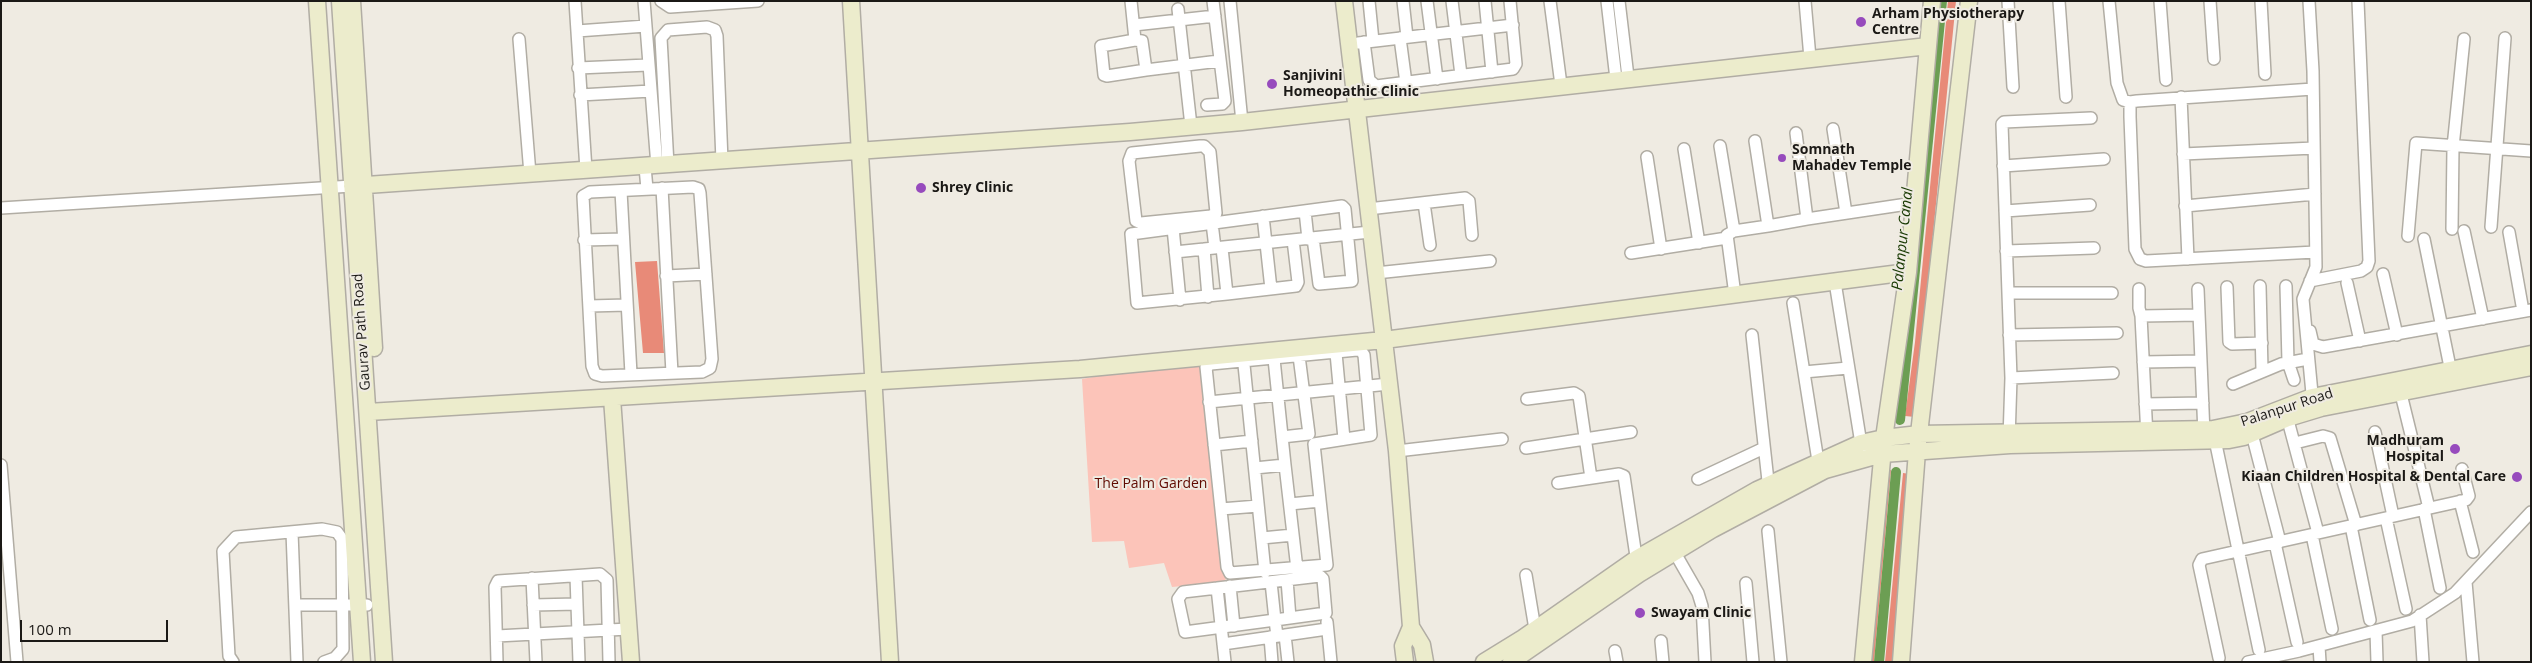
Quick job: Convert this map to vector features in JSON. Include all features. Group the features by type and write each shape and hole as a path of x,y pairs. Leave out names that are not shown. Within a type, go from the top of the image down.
{"street":[{"path":"317,1 346,187"},
{"name":"Gaurav Path Road","path":"328,1 346,187 373,412 384,662"},
{"name":"Gaurav Path Road","path":"340,1 356,605 370,662"},
{"path":"346,187 352,1"},
{"path":"581,1 575,1 586,170"},
{"path":"644,1 651,91 652,166"},
{"path":"661,1 670,7 751,2"},
{"path":"851,1 890,662"},
{"path":"1131,1 1135,40"},
{"path":"1207,105 1222,104 1225,101 1213,1"},
{"path":"1230,1 1242,122"},
{"path":"1344,1 1362,42 1368,80 1379,87 1492,72 1515,67 1510,1"},
{"path":"1368,1 1356,109 1397,451 1411,627 1422,645 1425,662"},
{"path":"1403,1 1406,83"},
{"path":"1427,1 1437,79"},
{"path":"1452,1 1461,76"},
{"path":"1485,1 1492,72"},
{"path":"1550,1 1561,85"},
{"path":"1607,1 1622,78"},
{"path":"1619,1 1622,78"},
{"path":"1805,1 1810,58"},
{"path":"1863,662 1883,446 1908,272 1932,1"},
{"path":"1901,662 1917,451 1969,1"},
{"path":"2008,1 2013,87"},
{"path":"2059,1 2066,97"},
{"path":"2109,1 2117,83 2124,100 2130,102 2313,89"},
{"path":"2160,1 2166,80"},
{"path":"2210,1 2214,59"},
{"path":"2261,1 2265,74"},
{"path":"2309,1 2313,89 2316,266 2303,299 2313,403"},
{"path":"2310,281 2361,271 2367,267 2369,261 2358,1"},
{"path":"1134,25 1178,14 1215,16"},
{"path":"1178,14 1191,126"},
{"path":"1362,42 1513,25"},
{"path":"576,31 646,26"},
{"path":"644,189 652,166 661,38 668,30 712,28 716,33 722,161"},
{"path":"2491,228 2505,38"},
{"path":"519,39 530,174"},
{"path":"2452,229 2453,147 2464,39"},
{"path":"1146,70 1142,41 1135,40 1101,46 1104,74 1110,76 1219,61"},
{"path":"1,208 346,187 1130,132 1242,122 1622,78 1928,46"},
{"path":"578,68 648,65"},
{"path":"580,95 651,91"},
{"path":"2181,97 2188,259"},
{"path":"2130,102 2136,255 2140,259 2146,261 2316,252"},
{"path":"1484,662 1529,639 1671,546 1769,492 1818,461 1883,446 1917,451 2009,438 2011,378 2001,128 2004,122 2091,118"},
{"path":"1833,129 1846,213"},
{"path":"1130,132 1132,153 1129,161 1136,221 1141,223 1211,216 1216,213 1210,152 1204,146 1132,153"},
{"path":"1796,133 1807,220"},
{"path":"1755,141 1768,226"},
{"path":"2408,236 2416,143 2531,151"},
{"path":"1720,146 1735,295"},
{"path":"2183,154 2314,148"},
{"path":"1684,149 1699,243"},
{"path":"1647,157 1661,249"},
{"path":"2003,166 2104,159"},
{"path":"693,187 699,189 712,364 707,371 702,372 602,376 593,371 584,240 583,196 590,192 662,188 693,187"},
{"path":"662,188 672,373"},
{"path":"621,191 631,374"},
{"path":"2185,206 2315,194"},
{"path":"1368,209 1465,198 1469,201 1472,235"},
{"path":"1424,203 1430,245"},
{"path":"1631,253 1699,243 1768,226 1914,203"},
{"path":"2005,211 2090,205"},
{"path":"1292,240 1297,284 1293,287 1139,304 1136,301 1131,234 1342,206 1345,209 1353,278 1350,282 1319,284 1305,211"},
{"path":"1263,216 1271,289"},
{"path":"1212,223 1214,248 1227,294"},
{"path":"1173,228 1180,300"},
{"path":"2464,231 2483,319"},
{"path":"1175,252 1370,232"},
{"path":"2308,309 2312,341 2315,346 2322,347 2527,310 2509,232"},
{"path":"584,240 623,239"},
{"path":"2424,239 2452,376"},
{"path":"1208,297 1214,248"},
{"path":"2006,250 2094,248"},
{"path":"1376,273 1490,261"},
{"path":"395,662 373,412 655,396 1243,357 1908,272"},
{"path":"666,276 706,274"},
{"path":"2383,274 2396,335"},
{"path":"1835,282 1862,450"},
{"path":"2348,283 2360,341"},
{"path":"2260,286 2262,370"},
{"path":"2286,286 2288,362 2294,380"},
{"path":"2228,287 2229,342 2232,344 2262,342"},
{"path":"2139,289 2147,435"},
{"path":"2198,289 2202,403 2264,657"},
{"path":"2008,293 2112,293"},
{"path":"1793,303 1818,461"},
{"path":"589,306 627,305"},
{"path":"2141,316 2198,315"},
{"path":"2009,335 2116,333"},
{"path":"1752,335 1769,492"},
{"path":"1336,352 1344,439"},
{"path":"1282,436 1311,439 1344,439 1370,435 1362,352 1336,352 1274,358 1243,357 1211,364 1206,367 1228,571 1233,574 1287,580 1322,576 1331,662"},
{"path":"1299,356 1328,565 1297,569 1230,586 1183,592 1178,599 1185,632 1326,613"},
{"path":"1243,357 1262,538 1277,636 1288,662"},
{"path":"1274,358 1297,569"},
{"path":"2233,384 2262,370 2288,362 2308,359"},
{"path":"2143,362 2200,361"},
{"name":"Palanpur Road","path":"1883,446 1919,434 2009,438 2209,435 2313,403 2452,376 2530,365"},
{"path":"1804,372 1848,368"},
{"path":"2011,378 2112,373"},
{"path":"653,374 655,396"},
{"path":"1209,402 1389,384"},
{"path":"2399,386 2426,509 2440,588"},
{"path":"1527,399 1574,393 1579,396 1591,478"},
{"path":"612,398 631,662"},
{"path":"2145,404 2202,403"},
{"path":"2209,435 2252,434 2286,412 2295,443 2315,534 2332,629"},
{"path":"1526,448 1631,432"},
{"path":"2375,432 2406,609"},
{"path":"2252,434 2278,542 2297,642"},
{"path":"2295,443 2323,436 2330,438 2353,525 2370,620"},
{"path":"1397,451 1502,440"},
{"path":"1214,445 1252,441"},
{"path":"1698,478 1764,448"},
{"path":"1769,492 1825,470 1862,450"},
{"path":"1,465 17,662"},
{"path":"1255,468 1286,466"},
{"path":"2219,658 2200,562 2238,551 2466,500 2469,496 2462,469"},
{"path":"1558,483 1619,474 1624,476 1637,567"},
{"path":"1290,504 1320,501"},
{"path":"2460,501 2473,552"},
{"path":"1221,509 1258,506"},
{"path":"2248,662 2319,646 2412,621 2455,593 2531,512"},
{"path":"233,662 229,656 223,551 236,536 322,529 337,532 342,539 356,605 362,662"},
{"path":"1768,531 1781,662"},
{"path":"292,532 296,605 296,662"},
{"path":"1262,538 1293,535"},
{"path":"1671,546 1700,600 1705,662"},
{"path":"497,662 495,583 501,580 600,574 606,577 610,630 609,662"},
{"path":"1526,575 1529,639"},
{"path":"576,576 580,662"},
{"path":"532,578 536,662"},
{"path":"1287,580 1290,618"},
{"path":"2466,582 2473,662"},
{"path":"1746,583 1753,662"},
{"path":"1230,586 1234,626"},
{"path":"1217,588 1225,662"},
{"path":"1511,662 1529,639 1585,602"},
{"path":"533,605 577,604"},
{"path":"296,605 356,605"},
{"path":"324,662 336,658 343,649 356,605"},
{"path":"2420,615 2423,662"},
{"path":"1405,662 1403,646 1411,627"},
{"path":"496,636 628,629"},
{"path":"1223,644 1328,629"},
{"path":"2376,630 2377,662"},
{"path":"1272,662 1277,636"},
{"path":"1661,641 1663,662"},
{"path":"2319,646 2320,662"}],"green space":[{"name":"The Palm Garden","path":"1200,358 1226,582 1172,587 1164,563 1129,568 1124,541 1092,542 1082,379"}],"shaded area":[{"path":"1948,1 1956,1 1915,417 1905,416 1915,342"},
{"path":"657,261 664,353 643,353 635,262"},
{"path":"1885,470 1891,470 1874,662 1867,662"},
{"path":"1903,473 1910,474 1893,662 1885,662"}],"waterway":[{"name":"Palanpur Canal","path":"1900,420 1942,1"},
{"path":"1879,662 1896,472"}],"place":[{"name":"Arham Physiotherapy Centre","path":"1861,22"},
{"name":"Sanjivini Homeopathic Clinic","path":"1272,84"},
{"name":"Somnath Mahadev Temple","path":"1782,158"},
{"name":"Shrey Clinic","path":"921,188"},
{"name":"Madhuram Hospital","path":"2455,449"},
{"name":"Kiaan Children Hospital & Dental Care","path":"2517,477"},
{"name":"Swayam Clinic","path":"1640,613"}]}
